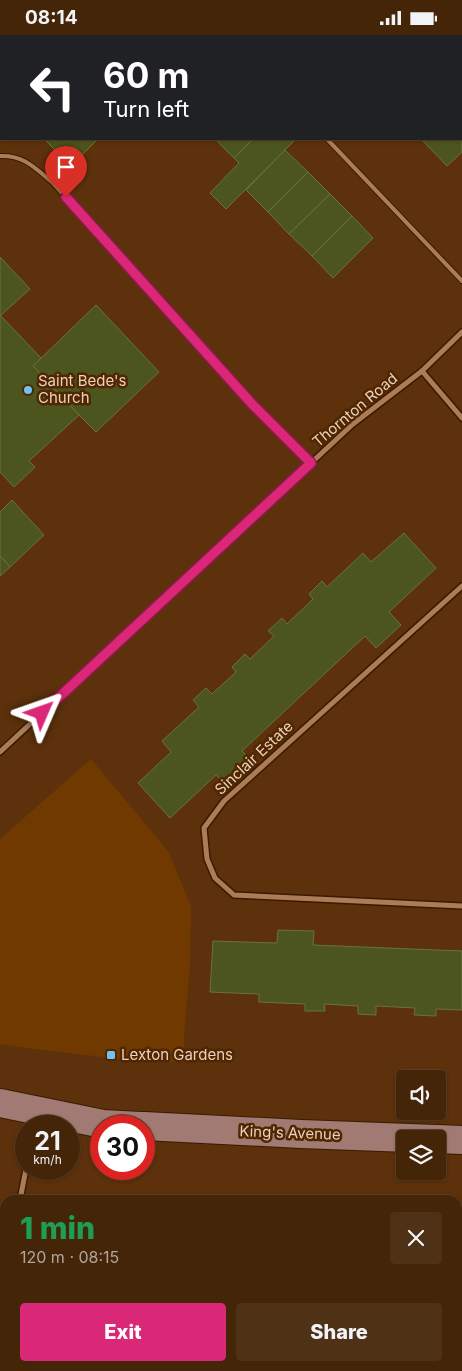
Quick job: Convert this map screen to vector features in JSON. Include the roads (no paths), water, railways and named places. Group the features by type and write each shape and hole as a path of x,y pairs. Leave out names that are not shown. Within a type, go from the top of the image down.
{"main road":[{"name":"King's Avenue","path":"0,1103 36,1114 90,1122"},
{"name":"King's Avenue","path":"155,1127 396,1138"},
{"name":"King's Avenue","path":"446,1139 462,1140"}],"street":[{"name":"Thornton Road","path":"0,752 353,424 422,371 462,332"},
{"path":"422,371 462,418"},
{"name":"Sinclair Estate","path":"462,586 224,801 204,827 207,859 215,878 234,895 462,906"},
{"path":"21,1195 24,1180"}],"lane":[{"path":"328,140 462,281"},
{"path":"0,156 10,156 28,162 52,182 252,404 311,463"}],"place":[{"name":"Saint Bede's Church","path":"28,390"},
{"name":"Lexton Gardens","path":"111,1055"}]}
